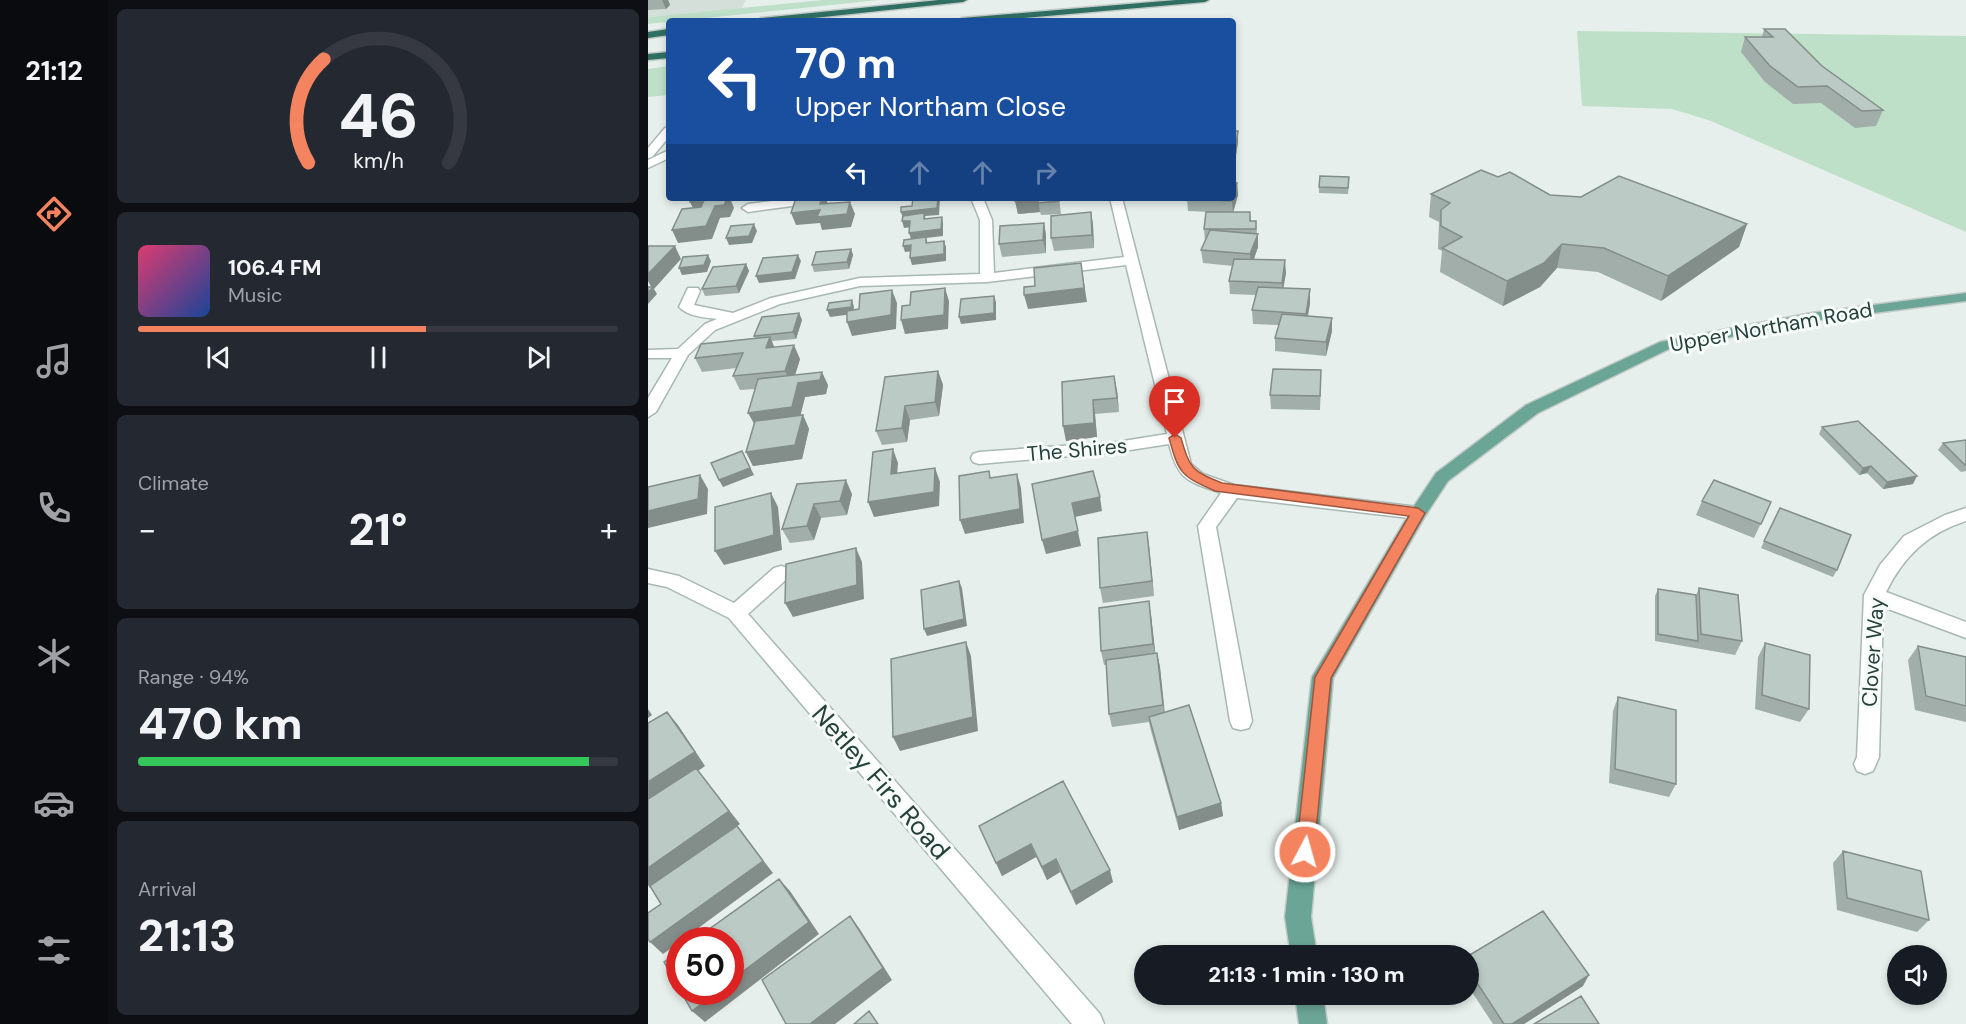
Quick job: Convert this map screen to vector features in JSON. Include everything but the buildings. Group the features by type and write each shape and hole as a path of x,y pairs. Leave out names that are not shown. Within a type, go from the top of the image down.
{"highway":[{"path":"790,18 963,0"},
{"path":"997,18 1205,0"},
{"path":"648,35 666,32"},
{"path":"648,57 666,55"}],"main road":[{"name":"Upper Northam Road","path":"1302,945 1298,917 1323,677 1418,513 1442,477 1532,409 1665,345 1812,317 1966,297"},
{"path":"1310,1005 1313,1024"}],"street":[{"path":"648,155 666,134"},
{"path":"648,165 666,155"},
{"path":"748,208 800,201"},
{"path":"978,201 986,220 987,278"},
{"path":"1117,201 1152,334 1183,466 1197,478 1232,490 1418,513"},
{"path":"648,412 682,353 710,327 776,301 860,282 987,278 1131,260"},
{"path":"693,291 686,307 697,312 734,318"},
{"path":"648,354 682,353"},
{"name":"The Shires","path":"979,458 1117,447 1175,438"},
{"path":"1232,490 1207,526 1241,721"},
{"name":"Clover Way","path":"1865,764 1868,757 1874,595 1887,570 1911,541 1951,519 1966,514"},
{"path":"736,613 781,573"},
{"name":"Netley Firs Road","path":"648,576 672,581 736,613 1090,1024"},
{"path":"1874,595 1966,630"}],"shaded area":[{"path":"648,0 746,0 741,9 648,17"}],"green space":[{"path":"823,0 879,0 706,18 666,18 666,22 648,24 648,17"},
{"path":"1577,31 1966,36 1966,232 1711,121 1672,109 1582,106"},
{"path":"666,66 666,95 648,97 648,69"}],"route":[{"path":"1175,438 1183,466 1197,478 1220,487 1418,513 1323,677 1305,852"}]}
